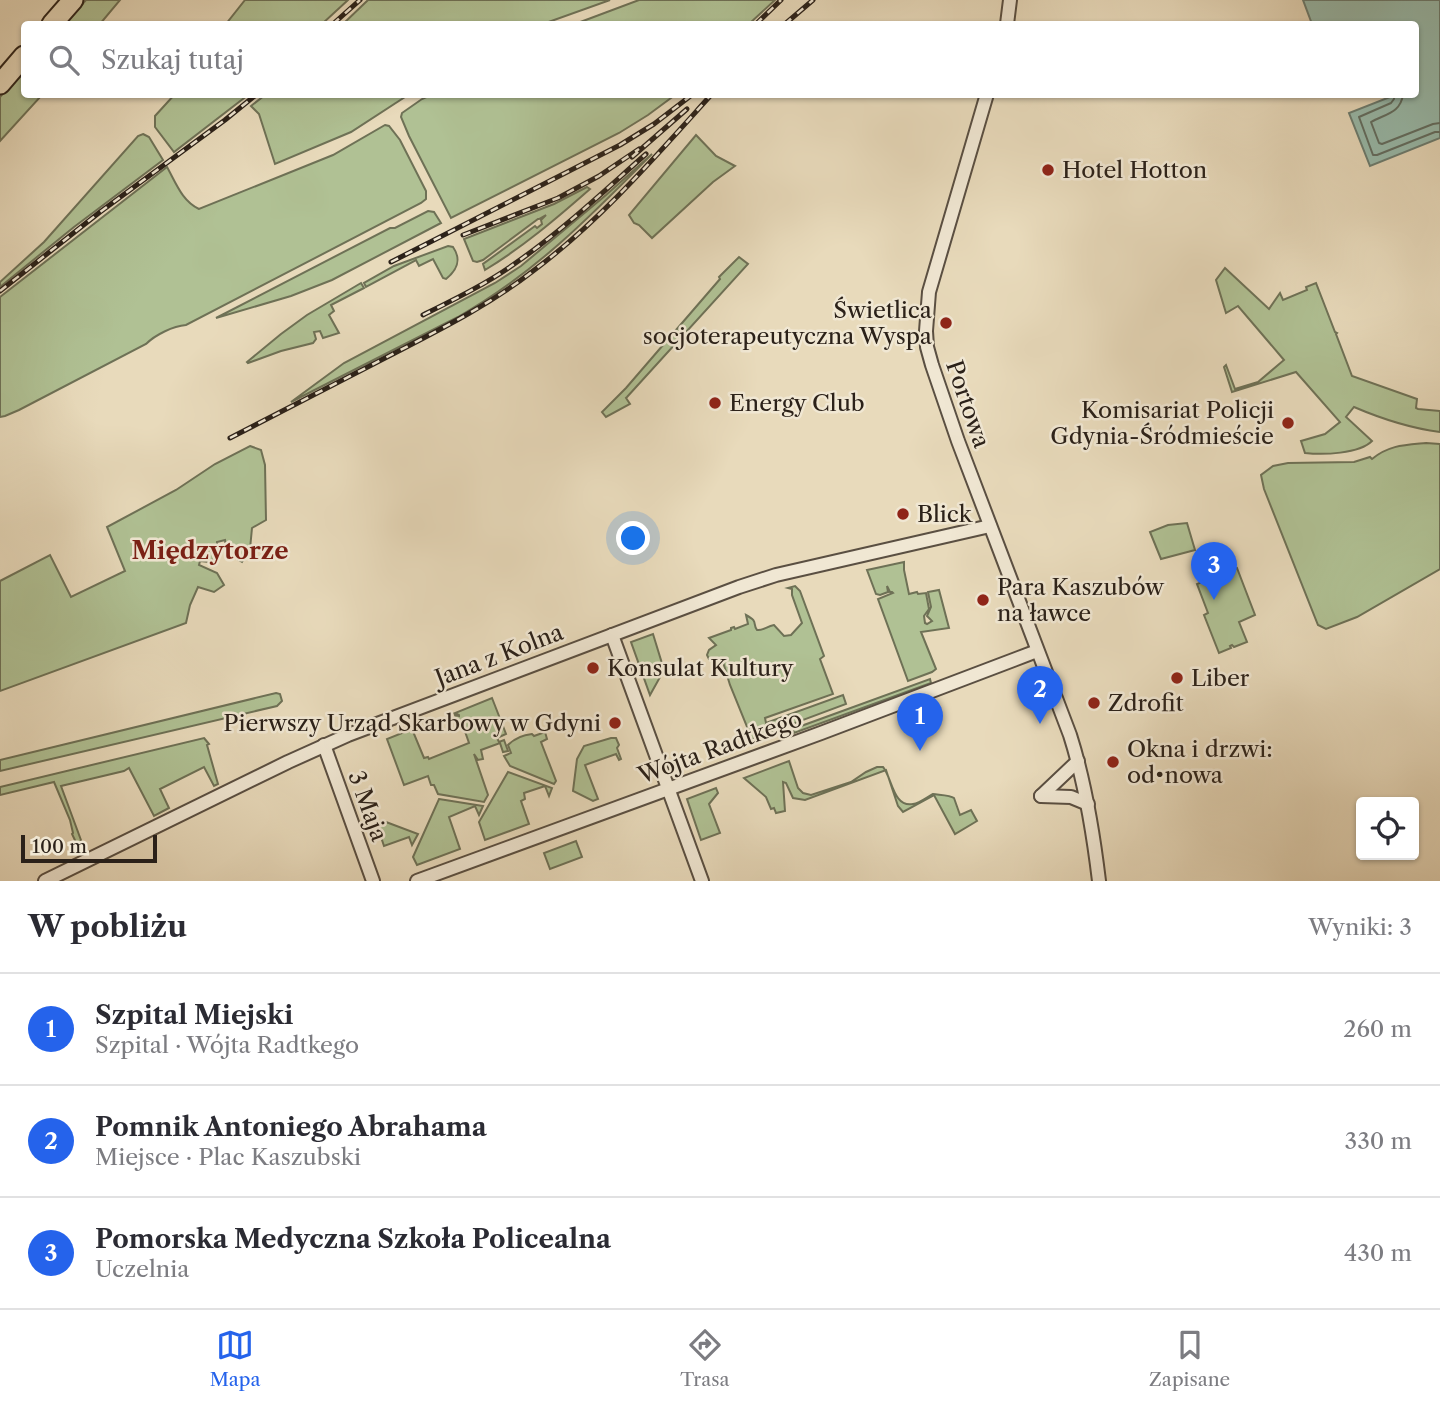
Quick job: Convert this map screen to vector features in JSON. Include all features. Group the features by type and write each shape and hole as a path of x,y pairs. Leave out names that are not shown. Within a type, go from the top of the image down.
{"highway":[{"path":"55,21 73,0"},
{"path":"0,84 21,60"}],"street":[{"path":"1007,21 1010,0"},
{"name":"Portowa","path":"986,98 929,292 926,331 932,365 1070,735 1088,804 1099,881"},
{"name":"Jana z Kolna","path":"45,881 324,746 739,587 776,575 990,526"},
{"path":"612,635 702,881"},
{"name":"Wójta Radtkego","path":"417,881 1037,651"},
{"name":"3 Maja","path":"324,746 373,881"},
{"path":"1078,761 1041,796 1071,797 1088,804"}],"shaded area":[{"path":"86,0 120,0 102,21 67,21"},
{"path":"245,0 348,0 325,21 228,21"},
{"path":"368,0 610,0 551,21 346,21"},
{"path":"639,0 775,0 752,21 583,21"},
{"path":"21,72 21,98 39,98 0,141 0,97"},
{"path":"171,98 244,98 174,152 155,127 155,116"},
{"path":"261,98 403,98 351,132 275,164 259,114 251,106"},
{"path":"671,98 619,133 451,218 401,117 402,113 422,99"},
{"path":"385,125 389,126 400,140 426,191 426,199 421,203 186,325 154,337 146,344 19,410 0,417 0,297 167,167 184,196 199,209 333,155"},
{"path":"143,134 149,137 163,160 0,287 0,282 44,242 138,136"},
{"path":"696,135 716,156 735,166 713,182 652,238 634,223 629,215"},
{"path":"652,154 561,243 486,300 291,402 344,363 495,283 521,266"},
{"path":"587,187 590,189 565,211 499,261 485,270 483,264 535,226 537,228 546,215 483,260 473,261 464,239 554,204"},
{"path":"428,211 434,212 441,223 332,280 291,296 216,318 390,228"},
{"path":"448,246 453,247 458,260 453,272 446,279 433,259 419,266 416,260 366,287 364,283 394,266"},
{"path":"739,257 748,264 626,398 630,404 606,417 602,412"},
{"path":"1225,268 1269,309 1280,293 1283,300 1307,290 1306,287 1316,283 1352,376 1417,399 1418,409 1440,411 1440,432 1396,422 1354,407 1346,417 1372,441 1350,451 1331,454 1305,453 1301,441 1325,434 1340,422 1296,372 1232,392 1224,367 1226,365 1235,389 1258,382 1284,360 1238,306 1226,313 1216,280"},
{"path":"361,283 364,288 331,305 334,311 329,315 339,333 323,338 320,331 314,332 316,339 313,343 247,362 307,315"},
{"path":"1440,444 1440,569 1357,617 1326,629 1318,625 1264,489 1261,475 1273,466 1288,463 1354,462 1370,457 1372,459 1398,446"},
{"path":"250,446 261,450 265,465 266,520 252,528 250,549 242,562 227,553 225,540 217,542 217,557 209,562 200,561 199,565 217,573 224,585 214,592 198,587 186,623 0,691 0,581 50,555 71,597 125,571 107,527"},
{"path":"1187,523 1195,550 1161,559 1150,532 1168,525"},
{"path":"904,562 909,594 926,593 929,609 924,616 925,623 932,621 927,616 931,607 928,592 939,590 949,628 921,632 936,669 908,681 878,599 893,593 887,586 888,592 876,594 867,570"},
{"path":"1237,568 1255,615 1239,622 1247,642 1234,647 1232,645 1219,653 1204,615 1208,613 1197,584"},
{"path":"795,586 800,591 824,656 820,659 833,694 765,718 766,723 843,695 846,704 744,742 750,734 723,662 709,659 707,655 716,645 709,638 748,624 746,615 754,621 757,630 774,625 784,636 791,635 802,623 792,589 788,588"},
{"path":"653,634 664,670 650,695 631,642"},
{"path":"930,679 931,683 794,733 793,729"},
{"path":"280,694 282,701 277,706 0,771 0,760"},
{"path":"492,698 506,734 497,738 499,742 504,740 508,751 503,752 500,743 481,750 483,759 478,760 474,754 488,795 484,802 438,794 428,776 404,785 387,739 412,729 424,758 429,759 469,743 462,723 458,724 455,715 459,715 455,713"},
{"path":"545,732 547,739 541,742 556,781 554,784 510,766 504,756 511,753 508,745 516,739"},
{"path":"204,738 209,744 207,745 218,784 214,786 204,767 160,789 169,808 154,816 129,768 61,786 85,851 81,853 54,782 0,795 0,787"},
{"path":"616,738 621,759 619,760 616,754 585,765 598,799 593,801 573,791 577,759 584,746"},
{"path":"789,761 798,788 811,795 851,782 877,767 883,767 885,770 805,800 793,798 783,782 785,811 776,813 774,808 771,809 766,797 744,778"},
{"path":"508,772 552,788 549,796 545,786 524,793 525,799 521,801 529,824 485,840 479,822"},
{"path":"888,776 897,797 906,804 913,804 933,794 950,796 954,798 960,815 971,810 977,821 955,834 934,795 903,812 898,806"},
{"path":"716,788 718,793 709,804 720,833 701,840 687,799"},
{"path":"439,799 483,806 479,815 475,806 449,817 460,849 417,865 413,857"},
{"path":"386,822 418,834 412,845 409,837 384,846 377,825"},
{"path":"576,841 582,857 550,869 544,853"}],"water":[{"path":"1303,0 1440,0 1440,138 1370,166 1349,113 1387,98 1419,98 1419,21 1311,21"}],"railway":[{"path":"336,21 360,0"},
{"path":"759,21 781,0"},
{"path":"788,21 813,0"},
{"path":"0,291 252,98"},
{"path":"391,262 620,145 654,124 688,98"},
{"path":"230,438 443,328 516,284 558,252 604,210 708,98"},
{"path":"632,157 687,109"},
{"path":"463,235 558,198 599,176 639,149"},
{"path":"423,315 483,284 534,250 646,154"}],"place":[{"name":"Hotel Hotton","path":"1048,170"},
{"name":"Świetlica socjoterapeutyczna Wyspa","path":"946,323"},
{"name":"Energy Club","path":"715,403"},
{"name":"Komisariat Policji Gdynia-Śródmieście","path":"1288,423"},
{"name":"Blick","path":"903,514"},
{"name":"Para Kaszubów na ławce","path":"983,600"},
{"name":"Pomorska Medyczna Szkoła Policealna","path":"1214,600"},
{"name":"Konsulat Kultury","path":"593,668"},
{"name":"Liber","path":"1177,678"},
{"name":"Zdrofit","path":"1094,703"},
{"name":"Pierwszy Urząd Skarbowy w Gdyni","path":"615,723"},
{"name":"Pomnik Antoniego Abrahama","path":"1040,724"},
{"name":"Szpital Miejski","path":"920,751"},
{"name":"Okna i drzwi: od•nowa","path":"1113,762"}],"district":[{"name":"Międzytorze","path":"210,551"}]}
